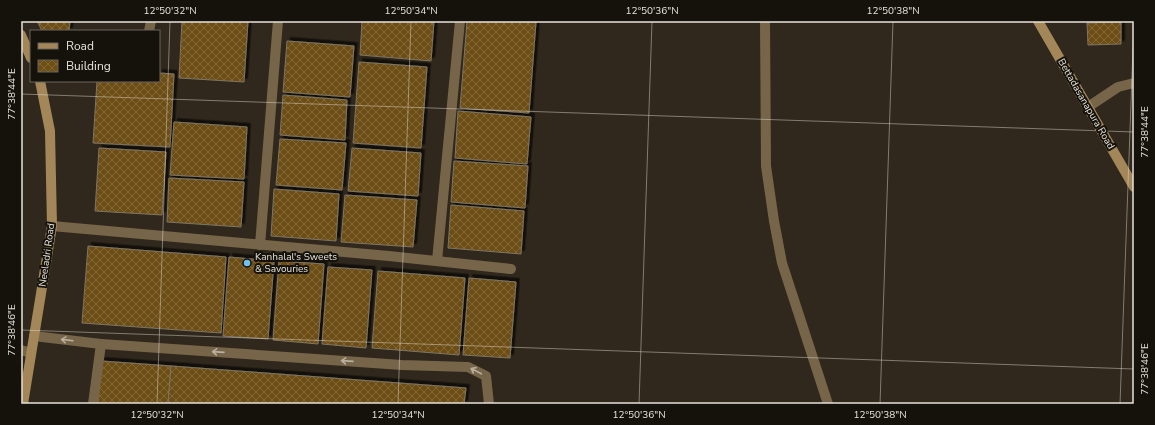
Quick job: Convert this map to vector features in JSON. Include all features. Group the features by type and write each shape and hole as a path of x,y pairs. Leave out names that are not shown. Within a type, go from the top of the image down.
{"main road":[{"name":"Bettadasanapura Road","path":"1038,21 1134,187"},
{"path":"21,35 30,54"},
{"name":"Neeladri Road","path":"24,404 52,226 50,131 40,82"}],"street":[{"path":"260,245 278,21"},
{"path":"437,261 460,21"},
{"path":"765,21 766,166 774,220 782,263 828,404"},
{"path":"1088,107 1118,87 1134,83"},
{"path":"52,226 510,269"},
{"path":"34,336 101,344 402,365 468,367 486,376 489,404"},
{"path":"93,404 101,344"},
{"path":"21,350 32,353"}],"building":[{"path":"37,21 70,21 69,30 42,30"},
{"path":"182,21 248,21 244,82 179,78"},
{"path":"362,21 434,21 431,61 360,55"},
{"path":"467,21 536,22 529,113 460,108"},
{"path":"1121,22 1121,44 1088,45 1087,23"},
{"path":"287,41 354,46 350,97 283,92"},
{"path":"359,62 427,67 421,148 353,143"},
{"path":"160,73 174,74 170,147 93,143 97,82 160,82"},
{"path":"283,95 347,100 345,140 280,135"},
{"path":"458,111 531,117 527,164 455,158"},
{"path":"174,122 247,127 244,179 170,175"},
{"path":"280,139 346,143 342,190 276,185"},
{"path":"99,148 166,152 162,215 95,211"},
{"path":"352,148 421,153 418,196 348,191"},
{"path":"454,161 528,166 525,208 451,202"},
{"path":"169,178 244,182 241,227 167,222"},
{"path":"274,189 339,194 336,241 271,236"},
{"path":"345,195 417,200 413,247 341,242"},
{"path":"451,205 524,211 521,254 448,248"},
{"path":"88,246 226,257 221,333 82,323"},
{"path":"229,257 274,261 268,339 223,336"},
{"path":"279,261 324,264 318,344 273,340"},
{"path":"328,267 372,270 366,348 322,344"},
{"path":"378,271 465,278 459,355 372,348"},
{"path":"469,278 516,282 510,358 463,355"},
{"path":"101,361 171,366 168,404 98,404"},
{"path":"171,366 466,388 464,404 168,404"}],"place":[{"name":"Kanhalal's Sweets & Savouries","path":"247,263"}]}
